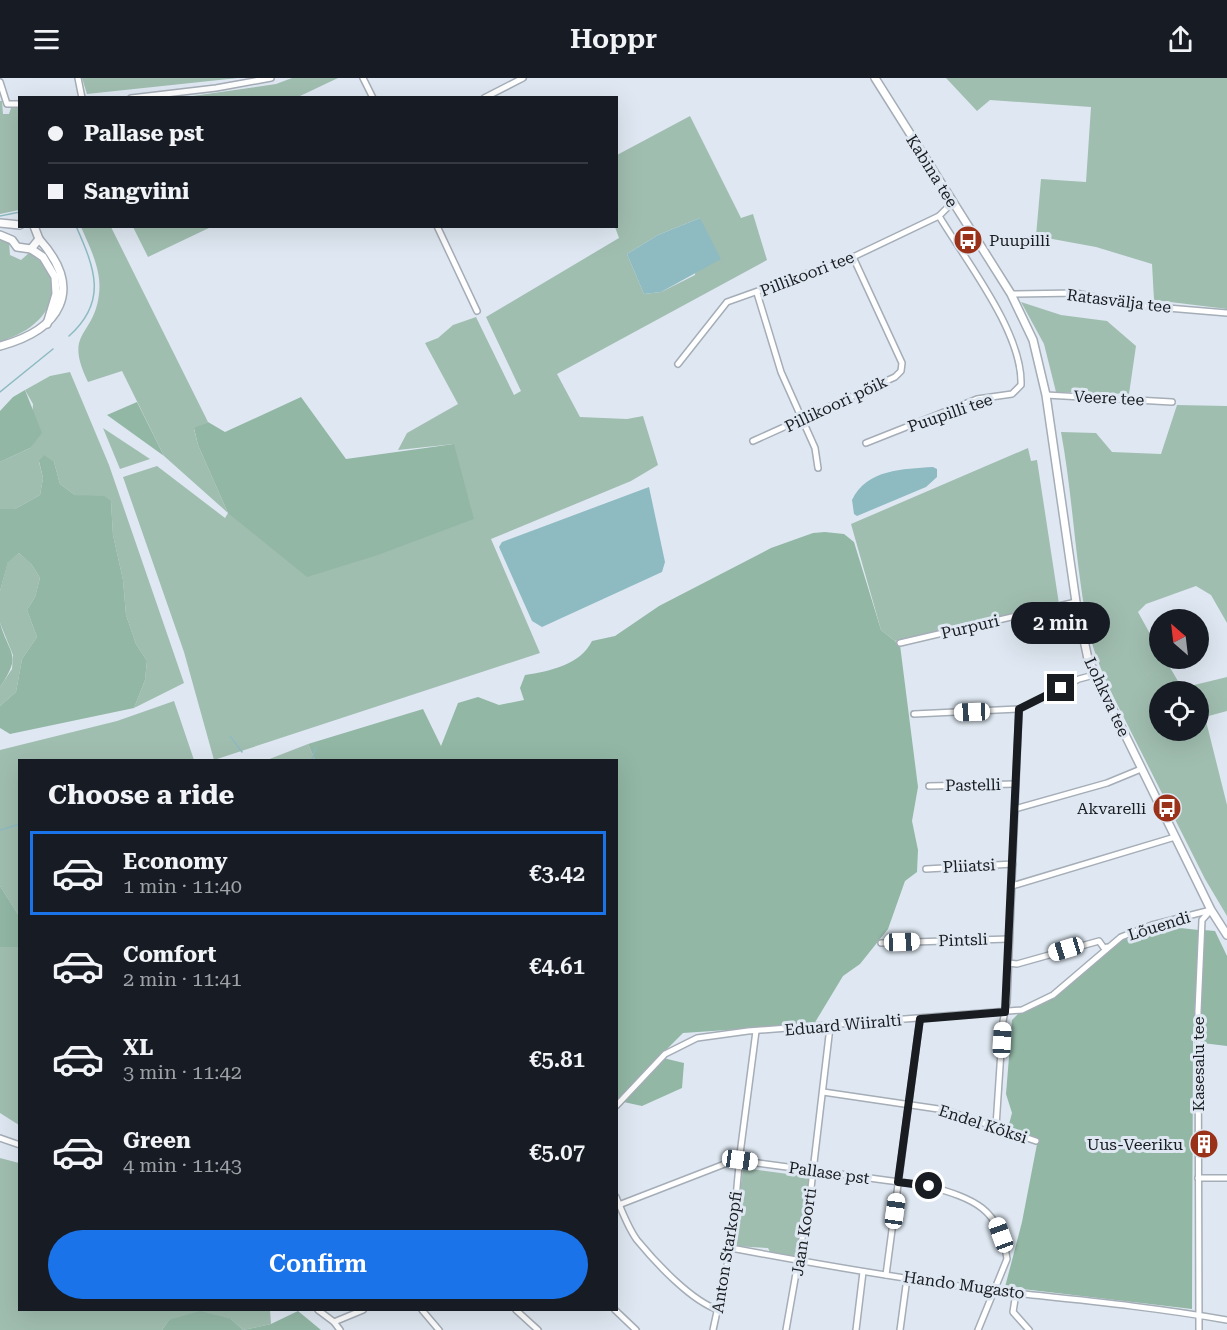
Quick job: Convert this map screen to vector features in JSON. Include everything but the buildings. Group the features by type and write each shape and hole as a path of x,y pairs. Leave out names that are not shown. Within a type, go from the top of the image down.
{"street":[{"path":"78,78 82,96"},
{"path":"148,96 216,88 271,78"},
{"path":"363,78 372,96"},
{"path":"488,96 524,78"},
{"name":"Kabina tee","path":"875,78 1011,294 1033,340 1046,395"},
{"path":"0,82 7,104 18,104"},
{"name":"Pillikoori tee","path":"678,364 727,302 853,257 939,216 952,203"},
{"name":"Puupilli tee","path":"866,443 977,399 1012,394 1020,389 1018,360 1009,332 939,216"},
{"path":"0,223 18,225"},
{"path":"12,240 13,231 18,226"},
{"path":"438,228 477,310"},
{"path":"30,249 38,231"},
{"path":"0,346 24,338 47,324 60,307 63,283 56,261 38,231"},
{"path":"0,235 12,240 18,248 30,249 43,257 55,277 56,294 47,324"},
{"name":"Pillikoori põik","path":"753,441 895,377 901,371 902,363 853,257"},
{"path":"757,293 781,372 815,448 818,468"},
{"name":"Ratasvälja tee","path":"1011,294 1076,293 1125,304 1227,313"},
{"name":"Veere tee","path":"1046,395 1172,402"},
{"name":"Lohkva tee","path":"1046,395 1084,646 1094,675 1211,910 1227,935"},
{"name":"Purpuri","path":"900,643 1076,602"},
{"path":"914,714 1019,709 1079,679 1094,675"},
{"path":"996,1126 1010,939 1019,709"},
{"path":"1015,809 1107,783 1141,769"},
{"name":"Pastelli","path":"929,786 1016,784"},
{"path":"1012,886 1163,843 1175,837"},
{"name":"Pliiatsi","path":"927,869 1012,864"},
{"name":"Lõuendi","path":"1008,963 1017,964 1099,940 1104,948 1132,932 1211,910"},
{"name":"Kasesalu tee","path":"1199,1330 1198,1011 1202,920 1211,910"},
{"name":"Pintsli","path":"881,943 1010,939"},
{"name":"Eduard Wiiralti","path":"618,1104 665,1054 686,1042 705,1036 756,1031 830,1027 1022,1010 1053,995 1082,973 1109,946"},
{"path":"886,1275 920,1019"},
{"name":"Jaan Koorti","path":"786,1330 800,1261 814,1170 830,1027"},
{"name":"Anton Starkopfi","path":"713,1330 731,1248 756,1031"},
{"name":"Endel Kõksi","path":"823,1092 945,1110 1036,1141"},
{"path":"0,1138 18,1144"},
{"name":"Pallase pst","path":"618,1206 725,1162 740,1160 947,1191 980,1204 991,1214 999,1229 1006,1259 978,1330"},
{"path":"1198,1178 1227,1178"},
{"path":"618,1206 636,1238 690,1294 702,1303 719,1310"},
{"name":"Hando Mugasto","path":"731,1248 863,1272 1016,1293 1199,1314 1227,1320"},
{"path":"856,1330 863,1272"},
{"path":"900,1330 907,1278"},
{"path":"1016,1293 1013,1312 1029,1330"},
{"path":"319,1311 334,1322 340,1330"},
{"path":"334,1322 361,1311"},
{"path":"423,1311 439,1330"},
{"path":"517,1311 538,1330"},
{"path":"616,1311 636,1330"}],"green space":[{"path":"82,78 238,78 87,94"},
{"path":"292,78 338,78 300,96 193,96 276,84"},
{"path":"946,78 1227,78 1227,309 1154,300 1152,264 1096,247 1036,236 1041,179 1086,182 1091,107 990,100 977,111"},
{"path":"0,101 2,101 3,114 9,114 11,108 18,107 18,210 0,214"},
{"path":"690,116 741,218 753,214 767,260 557,374 580,417 627,419 643,416 658,465 631,481 491,539 540,653 214,759 184,652 123,477 157,466 225,518 228,513 454,444 398,450 407,433 458,404 425,343 438,338 453,325 476,317 514,395 521,391 486,317 619,238 615,228 618,228 618,154","holes":["700,218 695,275 661,292 644,294 627,254 658,235"]},
{"path":"81,228 111,228 208,422 194,429 198,445 228,513 164,456 122,371 88,382 78,352 82,335 96,308 99,276"},
{"path":"134,228 209,228 148,257"},
{"path":"0,239 9,242 10,255 21,260 29,253 39,260 46,268 52,287 48,306 42,316 26,330 0,342"},
{"path":"1021,302 1061,315 1107,321 1136,346 1129,394 1056,392 1044,344"},
{"path":"70,372 109,465 184,683 134,708 145,680 147,661 136,644 126,615 123,580 113,535 111,501 75,495 60,484 54,462 39,462 43,478 40,495 15,509 0,509 0,462 30,448 33,404 25,390 50,376"},
{"path":"25,390 42,433 30,448 0,462 0,411 13,397"},
{"path":"301,397 346,459 454,444 474,519 378,555 307,577 228,513 198,445 194,428 208,422 225,432"},
{"path":"137,402 164,456 107,415"},
{"path":"1177,405 1227,406 1227,623 1211,595 1196,586 1146,604 1138,612 1149,632 1149,669 1171,669 1178,681 1149,681 1149,741 1209,741 1209,733 1227,805 1227,916 1205,879 1107,684 1088,628 1061,432 1096,433 1112,452 1161,454"},
{"path":"103,428 150,459 120,469"},
{"path":"1028,448 1031,461 1037,460 1059,604 895,641 881,630 851,524"},
{"path":"44,455 54,462 60,484 75,495 104,496 111,501 113,535 123,580 126,615 136,644 147,661 145,680 134,708 10,734 0,728 0,706 16,692 22,659 37,637 27,610 35,597 40,578 32,565 19,553 8,562 0,591 0,509 15,509 40,495 43,478 39,461"},
{"path":"813,533 844,534 854,542 881,630 900,645 918,787 912,821 918,850 917,872 905,881 888,929 860,964 843,976 814,1024 683,1033 659,1057 684,1063 682,1088 642,1106 619,1101 622,1097 618,1099 618,759 315,759 308,744 423,709 441,746 458,703 478,697 499,705 524,700 520,688 525,675 563,666 580,656 592,641 615,636 659,606 771,548"},
{"path":"19,553 32,565 40,578 35,597 27,610 37,637 22,659 16,692 0,706 0,687 12,669 13,655 0,623 0,591 8,561"},
{"path":"0,623 12,655 12,661 11,668 0,687"},
{"path":"1227,677 1227,711 1209,716 1209,681"},
{"path":"174,701 194,759 18,759 18,914 0,886 0,750 117,721"},
{"path":"308,744 315,759 270,759"},
{"path":"0,886 18,914 18,947 0,947"},
{"path":"1152,925 1199,930 1193,1038 1192,1309 1005,1287 1022,1222 1037,1144 1007,1132 1012,1113 1006,1094 1012,1020 1022,1010 1053,995 1121,937"},
{"path":"1204,930 1215,931 1227,956 1227,1046 1202,1043 1202,941"},
{"path":"0,947 18,947 18,1124 0,1113"},
{"path":"0,1158 18,1163 18,1311 270,1311 271,1324 243,1330 231,1319 169,1320 162,1330 0,1330"},
{"path":"743,1168 810,1177 798,1257 770,1252 768,1248 733,1246"},
{"path":"200,1311 231,1319 243,1330 162,1330 169,1320"},
{"path":"298,1311 321,1330 243,1330 271,1324"}],"water":[{"path":"700,218 721,259 661,292 644,294 627,254 658,235"},
{"path":"933,467 937,469 937,477 926,487 857,516 854,514 852,500 867,482 876,476 898,470"},
{"path":"649,487 665,562 662,572 542,627 532,621 499,547 502,542"}],"waterway":[{"path":"0,216 18,212"},
{"path":"69,336 89,310 94,284 88,256 77,228"},
{"path":"0,392 53,349"},
{"path":"230,736 242,752"},
{"path":"312,759 316,747"},
{"path":"0,830 18,825"}],"place":[{"name":"Puupilli","path":"968,240"},
{"name":"Akvarelli","path":"1167,808"},
{"name":"Uus-Veeriku","path":"1204,1144"}],"route":[{"path":"929,1186 898,1182 920,1019 1005,1012 1019,709 1061,688"}]}
